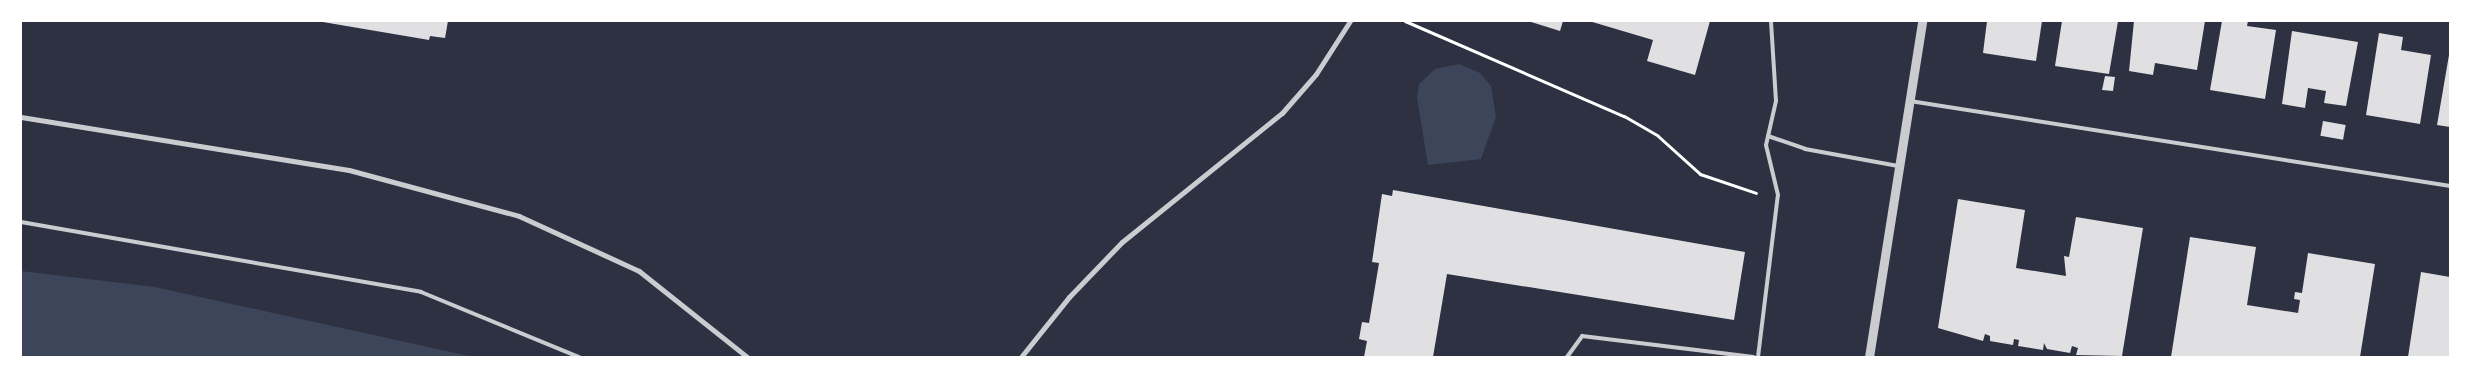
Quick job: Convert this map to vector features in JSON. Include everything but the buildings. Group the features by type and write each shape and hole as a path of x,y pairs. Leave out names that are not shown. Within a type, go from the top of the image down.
{"street":[{"path":"1021,357 1041,329 1122,242 1282,113 1316,74 1350,21"},
{"path":"1869,357 1922,21"},
{"path":"21,117 349,170 518,216 639,271 747,357"}],"lane":[{"path":"1758,357 1778,195 1768,136 1776,101 1771,21"},
{"path":"1910,101 2450,186"},
{"path":"1768,136 1805,149 1900,166"},
{"path":"21,222 421,292 579,357"},
{"path":"1567,357 1582,336 1754,357"}],"path":[{"path":"1405,21 1624,116 1658,136 1700,174 1757,193"}],"shaded area":[{"path":"1459,64 1480,73 1491,86 1496,117 1481,159 1428,165 1417,98 1419,84 1435,69"},
{"path":"21,271 155,287 474,357 21,357"}]}
